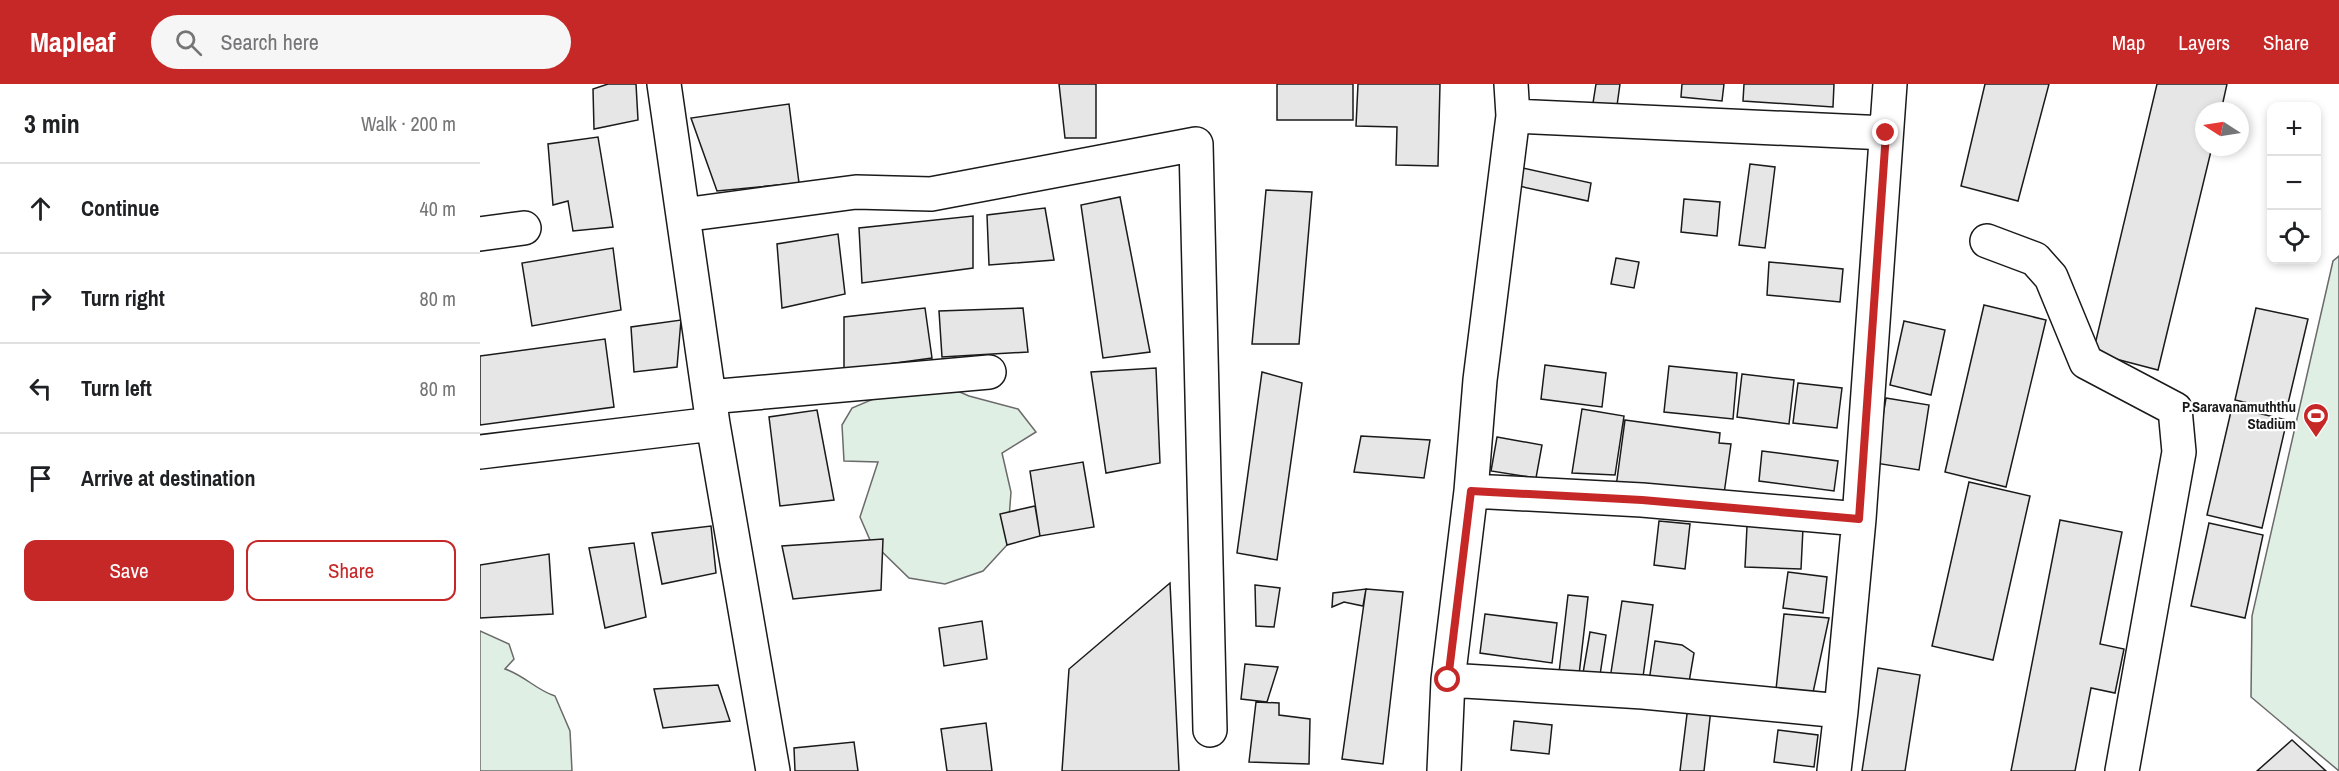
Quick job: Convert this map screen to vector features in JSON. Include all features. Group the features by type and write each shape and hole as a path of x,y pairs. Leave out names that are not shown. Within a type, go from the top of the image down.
{"street":[{"path":"664,84 711,410 773,771"},
{"path":"1444,771 1448,680 1471,491 1480,380 1513,116 1511,84"},
{"path":"1834,771 1859,519 1890,84"},
{"path":"1513,116 1886,133"},
{"path":"683,215 856,192 931,194 1196,144 1210,730"},
{"path":"480,234 524,228"},
{"path":"1987,241 2035,260 2052,277 2086,362 2175,409 2179,452 2122,771"},
{"path":"480,452 711,410 989,372"},
{"path":"1471,491 1642,500 1859,519"},
{"path":"1448,680 1643,692 1841,711"}],"green space":[{"name":"P.Saravanamuththu Stadium","path":"2339,256 2339,771 2251,697 2252,616 2333,261"},
{"path":"925,377 969,396 1018,409 1036,432 1002,453 1011,492 1007,545 983,571 945,584 909,578 870,540 860,517 878,462 844,461 842,425 852,408"},
{"path":"480,631 509,644 514,659 505,669 555,696 570,731 572,771 480,771"}],"building":[{"path":"608,84 636,84 638,120 594,129 593,89"},
{"path":"1059,84 1096,84 1096,138 1065,138"},
{"path":"1277,84 1353,84 1353,120 1277,120"},
{"path":"1358,84 1440,84 1438,166 1396,165 1397,127 1356,126"},
{"path":"1596,84 1620,84 1615,120 1591,116"},
{"path":"1682,84 1724,84 1722,101 1681,97"},
{"path":"1744,84 1834,84 1833,107 1743,101"},
{"path":"1985,84 2049,84 2018,201 1961,186"},
{"path":"2157,84 2227,84 2223,102 2195,102 2195,156 2210,156 2158,370 2093,353"},
{"path":"789,104 799,183 717,191 691,118"},
{"path":"598,137 613,227 573,231 568,201 553,205 548,144"},
{"path":"1750,164 1775,167 1765,248 1739,245"},
{"path":"1518,167 1591,183 1588,201 1514,185"},
{"path":"1266,190 1312,192 1299,344 1252,344"},
{"path":"1120,197 1150,352 1103,358 1081,205"},
{"path":"1684,199 1720,202 1717,236 1681,232"},
{"path":"1045,208 1054,260 989,265 987,215"},
{"path":"973,216 973,268 862,283 859,228"},
{"path":"838,234 845,294 782,308 777,244"},
{"path":"613,248 621,310 532,326 522,263"},
{"path":"1616,258 1639,262 1634,288 1611,284"},
{"path":"1769,262 1843,269 1840,302 1767,295"},
{"path":"1984,305 2046,320 2006,487 1945,472"},
{"path":"925,308 932,358 844,370 844,317"},
{"path":"1023,308 1028,352 942,357 939,311"},
{"path":"2256,308 2308,319 2286,412 2235,400"},
{"path":"681,320 677,367 634,372 631,327"},
{"path":"1904,321 1945,330 1931,395 1890,385"},
{"path":"605,339 614,407 480,425 480,356"},
{"path":"1545,365 1606,373 1602,407 1541,399"},
{"path":"1669,366 1737,373 1733,419 1664,412"},
{"path":"1156,368 1160,463 1106,473 1091,372"},
{"path":"1262,372 1302,383 1277,560 1237,553"},
{"path":"1742,374 1794,380 1789,424 1737,417"},
{"path":"1798,383 1842,388 1837,428 1793,423"},
{"path":"1886,398 1929,405 1919,470 1875,463"},
{"path":"2232,407 2287,420 2262,528 2207,515"},
{"path":"1582,409 1624,416 1615,475 1572,473"},
{"path":"817,410 834,500 780,506 769,417"},
{"path":"1625,420 1720,433 1719,443 1731,444 1723,501 1616,487"},
{"path":"1361,436 1430,440 1424,478 1354,472"},
{"path":"1497,437 1542,445 1536,478 1491,471"},
{"path":"1762,451 1838,461 1834,491 1759,481"},
{"path":"1083,462 1094,527 1040,536 1030,471"},
{"path":"1969,482 2030,496 1993,660 1932,646"},
{"path":"1035,506 1040,536 1007,545 1000,514"},
{"path":"2060,520 2122,532 2100,644 2124,649 2115,693 2091,688 2075,771 2011,771"},
{"path":"1659,521 1690,524 1685,569 1654,565"},
{"path":"2209,523 2263,535 2245,618 2191,606"},
{"path":"711,526 716,573 662,584 652,533"},
{"path":"1747,526 1803,528 1801,569 1745,567"},
{"path":"883,539 881,590 793,599 782,546"},
{"path":"634,543 646,617 605,628 589,548"},
{"path":"549,554 553,614 480,618 480,565"},
{"path":"1788,572 1827,577 1823,613 1783,608"},
{"path":"1170,583 1179,771 1062,771 1069,669"},
{"path":"1255,585 1280,588 1274,627 1256,626"},
{"path":"1366,589 1403,592 1383,764 1342,759"},
{"path":"1366,589 1363,606 1344,602 1332,607 1333,593"},
{"path":"1568,595 1588,597 1579,675 1559,673"},
{"path":"1622,601 1653,605 1642,684 1610,679"},
{"path":"1485,614 1557,623 1552,663 1480,653"},
{"path":"1784,614 1829,618 1811,702 1775,699"},
{"path":"982,621 987,659 944,666 939,628"},
{"path":"1590,632 1606,635 1600,675 1583,673"},
{"path":"1655,641 1682,645 1694,653 1687,694 1648,688"},
{"path":"1245,664 1278,667 1267,702 1241,699"},
{"path":"1878,668 1920,675 1905,771 1862,771"},
{"path":"718,685 730,721 663,728 654,689"},
{"path":"1256,702 1279,703 1279,715 1310,719 1309,764 1249,762"},
{"path":"1688,706 1711,709 1704,771 1680,771"},
{"path":"1514,721 1552,725 1549,754 1511,750"},
{"path":"986,723 992,771 947,771 941,729"},
{"path":"1778,730 1818,735 1814,767 1774,762"},
{"path":"2292,740 2326,771 2257,771"},
{"path":"854,742 858,771 795,771 794,748"}],"place":[{"name":"P.Saravanamuththu Stadium","path":"2316,439"}],"route":[{"path":"1448,680 1471,491 1642,500 1859,519 1886,133"}]}
